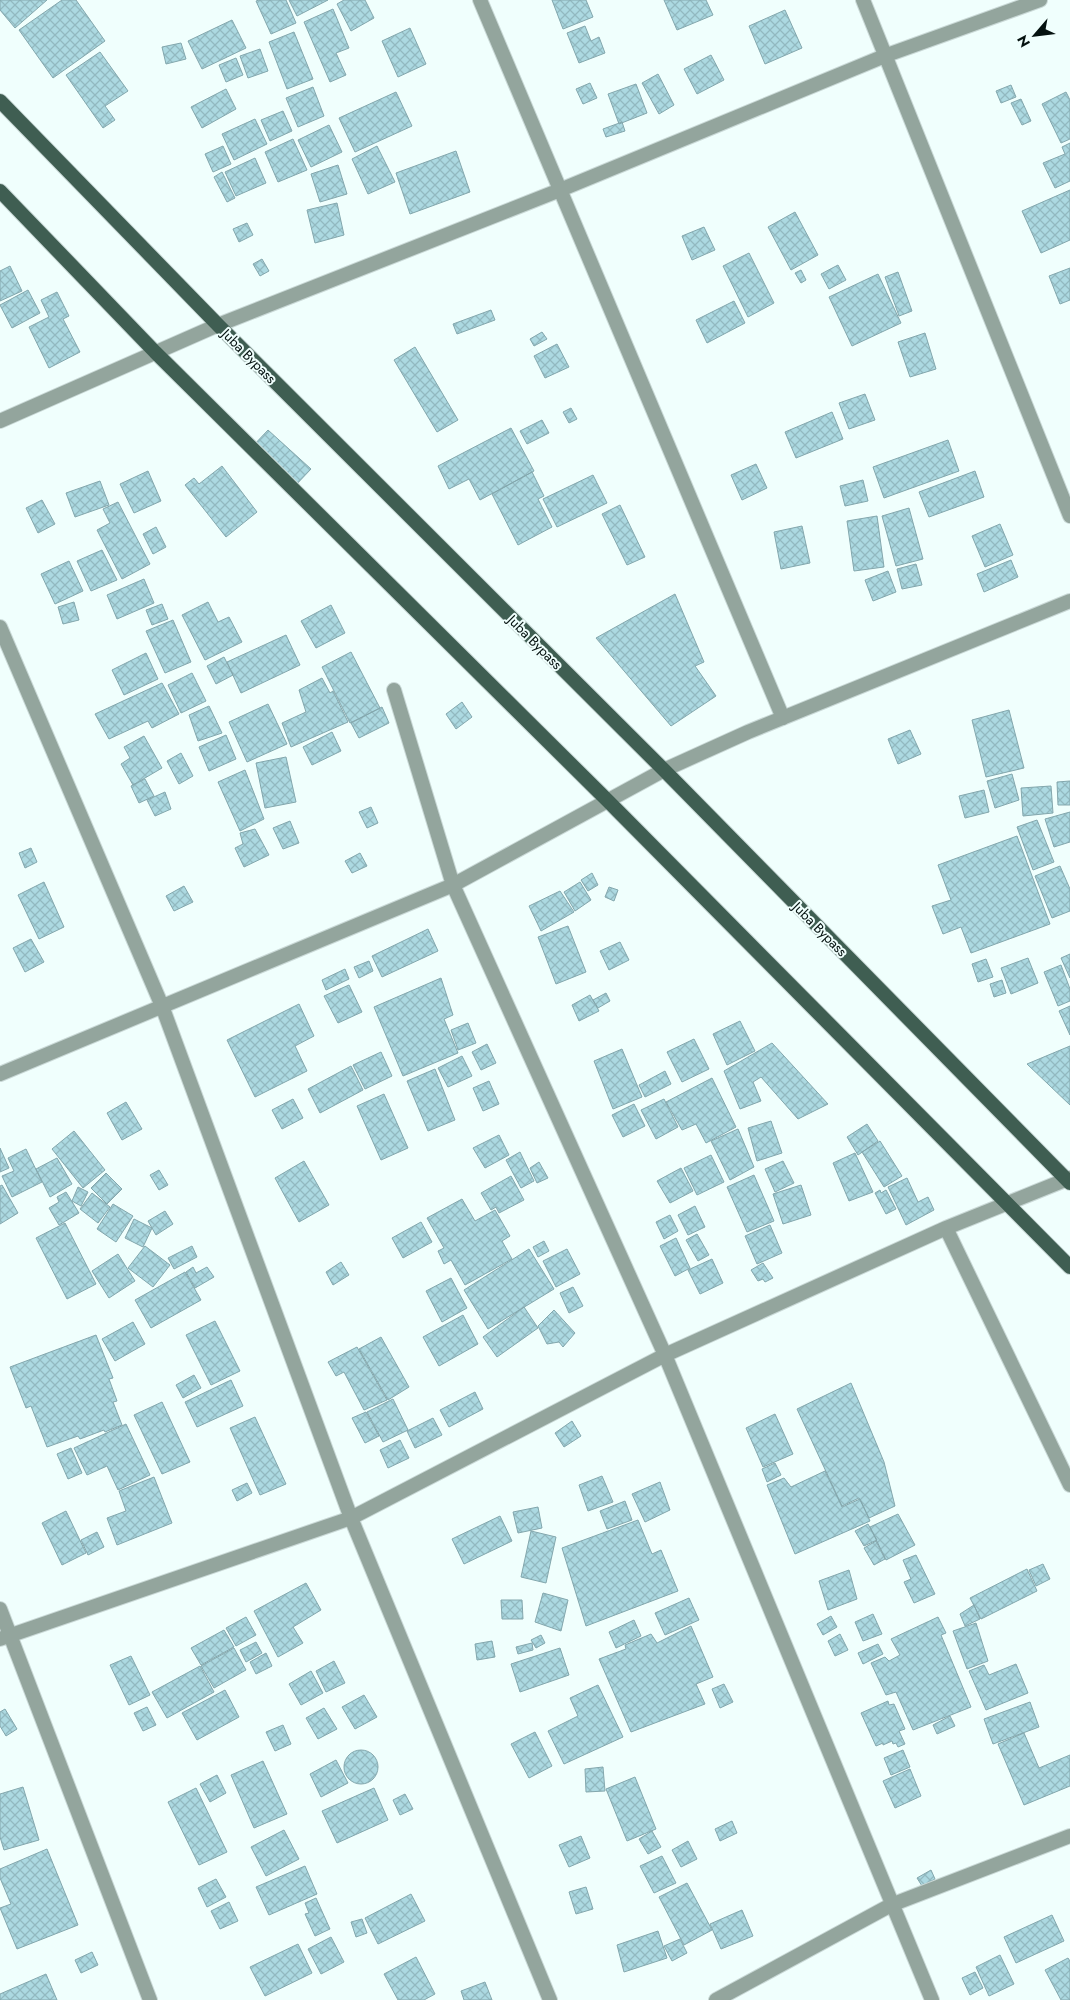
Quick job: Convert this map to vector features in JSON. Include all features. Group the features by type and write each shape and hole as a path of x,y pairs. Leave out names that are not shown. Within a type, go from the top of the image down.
{"main road":[{"name":"Juba Bypass","path":"0,101 218,325 664,770 1069,1180"},
{"path":"0,191 155,352 608,801 1070,1267"}],"street":[{"path":"480,0 783,718"},
{"path":"863,0 1070,516"},
{"path":"0,421 218,325 560,190 886,56 1040,0"},
{"path":"0,1074 453,885 664,770 783,718 1070,601"},
{"path":"0,626 162,1006 351,1518 550,2000"},
{"path":"394,690 453,885 665,1355 891,1905 932,2000"},
{"path":"4,1637 351,1518 665,1355 946,1228 1069,1180"},
{"path":"946,1228 1070,1485"},
{"path":"0,1609 4,1637 150,2000"},
{"path":"716,2000 891,1905 1070,1836"}],"building":[{"path":"0,0 47,0 15,28 0,10"},
{"path":"62,0 76,0 105,41 53,78 19,30"},
{"path":"286,0 296,23 271,34 256,1"},
{"path":"289,0 328,0 297,16"},
{"path":"344,0 365,0 374,18 351,31 337,4"},
{"path":"552,0 586,0 593,17 563,29"},
{"path":"664,0 706,0 713,15 677,30"},
{"path":"333,9 349,48 336,53 346,75 330,82 304,22"},
{"path":"785,10 802,48 765,64 749,26"},
{"path":"232,20 246,48 202,69 188,41"},
{"path":"585,26 591,41 599,37 605,53 579,63 567,33"},
{"path":"410,28 426,64 398,77 382,41"},
{"path":"294,32 313,79 287,89 269,42"},
{"path":"181,43 186,59 166,64 162,47"},
{"path":"260,49 268,71 248,78 240,56"},
{"path":"100,52 128,91 105,106 115,120 103,128 66,75"},
{"path":"711,55 724,80 697,94 684,69"},
{"path":"236,58 243,75 226,82 219,65"},
{"path":"658,74 674,105 659,114 642,83"},
{"path":"590,83 597,98 583,104 576,89"},
{"path":"636,84 647,113 619,124 608,94"},
{"path":"1011,85 1016,97 1001,103 996,91"},
{"path":"313,87 324,116 298,127 286,98"},
{"path":"226,89 236,109 202,128 191,107"},
{"path":"396,92 412,126 355,152 339,118"},
{"path":"1066,92 1070,100 1070,139 1061,143 1042,104"},
{"path":"1021,99 1031,121 1022,125 1011,103"},
{"path":"283,111 292,131 270,141 261,120"},
{"path":"255,119 267,144 234,160 222,134"},
{"path":"622,122 625,131 606,137 603,129"},
{"path":"329,125 342,152 311,167 298,140"},
{"path":"293,139 307,170 278,182 265,152"},
{"path":"1070,143 1070,181 1055,188 1043,163 1065,154 1062,147"},
{"path":"223,146 231,164 213,172 205,154"},
{"path":"377,146 395,182 368,194 352,159"},
{"path":"456,151 470,192 410,214 396,173"},
{"path":"255,158 266,183 236,196 225,172"},
{"path":"338,165 347,194 320,202 311,174"},
{"path":"222,172 235,198 227,202 214,177"},
{"path":"1070,190 1070,240 1041,253 1022,211"},
{"path":"337,203 344,235 315,243 307,210"},
{"path":"795,212 818,255 791,270 768,227"},
{"path":"247,223 253,235 239,242 233,229"},
{"path":"704,227 715,250 692,260 682,236"},
{"path":"749,253 774,303 748,317 723,266"},
{"path":"262,259 269,271 260,276 253,264"},
{"path":"838,265 846,280 829,289 821,274"},
{"path":"10,266 22,291 0,301 0,271"},
{"path":"1070,268 1070,300 1060,304 1049,276"},
{"path":"801,270 806,280 801,283 795,273"},
{"path":"898,272 912,311 899,316 885,277"},
{"path":"878,274 901,323 852,346 829,297"},
{"path":"28,290 40,313 12,328 0,305"},
{"path":"57,292 69,316 63,319 80,352 49,368 29,327 49,317 41,300"},
{"path":"734,301 745,323 707,343 696,320"},
{"path":"491,310 495,320 457,334 453,324"},
{"path":"542,332 547,339 534,346 530,339"},
{"path":"925,333 936,369 910,377 898,342"},
{"path":"557,344 569,367 545,378 534,356"},
{"path":"415,347 458,420 437,432 394,360"},
{"path":"865,394 875,420 849,429 839,403"},
{"path":"571,408 577,419 569,423 563,412"},
{"path":"832,412 843,439 796,458 785,432"},
{"path":"542,420 549,433 527,444 520,431"},
{"path":"511,428 534,471 480,500 469,479 449,489 438,466"},
{"path":"268,430 311,469 293,488 251,448"},
{"path":"948,440 959,471 884,498 873,467"},
{"path":"756,464 767,488 742,500 731,475"},
{"path":"222,466 257,512 226,537 185,485 194,478 199,484"},
{"path":"148,471 161,501 134,513 120,484"},
{"path":"975,471 984,497 929,517 919,492"},
{"path":"532,472 544,496 538,499 552,527 518,545 492,494"},
{"path":"593,475 607,503 557,527 543,499"},
{"path":"863,480 868,501 845,506 840,486"},
{"path":"100,481 109,505 75,517 66,493"},
{"path":"42,500 55,524 38,533 26,508"},
{"path":"118,502 150,564 122,579 97,530 110,523 103,509"},
{"path":"620,505 645,557 627,565 602,514"},
{"path":"909,508 923,559 896,566 882,516"},
{"path":"877,516 884,567 854,571 847,521"},
{"path":"1000,524 1013,555 985,567 972,536"},
{"path":"802,526 810,563 781,569 774,532"},
{"path":"156,527 166,547 153,554 143,534"},
{"path":"102,550 117,580 91,591 77,561"},
{"path":"1011,560 1018,577 984,592 977,574"},
{"path":"69,561 83,591 55,604 41,574"},
{"path":"916,564 922,585 902,589 897,569"},
{"path":"888,571 896,592 873,601 865,580"},
{"path":"144,579 154,603 117,619 107,595"},
{"path":"675,594 704,662 695,666 716,696 671,726 596,638"},
{"path":"74,602 79,620 63,624 58,607"},
{"path":"208,602 218,622 229,617 242,642 205,660 182,615"},
{"path":"162,604 168,619 152,625 146,610"},
{"path":"331,605 345,633 316,648 301,621"},
{"path":"173,620 191,662 165,673 146,631"},
{"path":"286,635 300,665 241,693 227,662"},
{"path":"351,652 380,708 350,723 322,667"},
{"path":"146,653 158,679 124,695 112,670"},
{"path":"224,657 233,675 216,684 207,666"},
{"path":"192,673 206,701 181,713 168,685"},
{"path":"322,678 330,693 333,691 348,722 291,747 282,723 306,712 299,690"},
{"path":"162,683 179,714 152,728 148,721 109,739 95,714"},
{"path":"462,702 472,717 456,729 446,714"},
{"path":"268,704 287,744 247,762 229,722"},
{"path":"209,706 222,733 198,741 189,715"},
{"path":"382,707 389,723 359,738 351,723"},
{"path":"1009,710 1024,768 986,777 972,720"},
{"path":"910,730 921,754 898,764 888,739"},
{"path":"332,732 341,751 312,765 303,747"},
{"path":"226,735 236,759 209,771 199,747"},
{"path":"144,736 162,768 133,785 121,764 130,758 124,747"},
{"path":"181,753 193,776 179,784 167,761"},
{"path":"286,757 296,802 265,808 256,763"},
{"path":"245,770 264,819 240,831 218,782"},
{"path":"1012,774 1019,800 995,808 987,781"},
{"path":"145,779 154,796 139,803 131,786"},
{"path":"1070,781 1070,805 1058,805 1057,782"},
{"path":"1051,786 1053,813 1023,816 1021,788"},
{"path":"984,790 989,812 965,818 959,796"},
{"path":"165,792 171,809 155,816 147,800"},
{"path":"371,807 378,823 367,828 359,812"},
{"path":"1070,812 1070,842 1054,847 1045,819"},
{"path":"1037,820 1054,862 1033,870 1017,827"},
{"path":"290,821 299,843 283,849 273,828"},
{"path":"255,829 269,855 244,867 235,848 243,844 240,833"},
{"path":"1017,836 1050,924 971,953 961,927 943,934 932,906 951,900 938,865"},
{"path":"31,848 37,862 25,868 19,853"},
{"path":"360,853 367,866 352,873 345,861"},
{"path":"1060,866 1070,889 1070,911 1052,918 1035,876"},
{"path":"592,873 598,885 588,891 581,880"},
{"path":"44,882 64,927 39,939 18,895"},
{"path":"580,882 591,900 575,911 564,892"},
{"path":"184,886 193,902 174,911 166,896"},
{"path":"609,887 618,890 614,901 605,897"},
{"path":"560,891 574,912 541,931 529,906"},
{"path":"568,926 586,972 556,984 538,937"},
{"path":"428,929 438,951 382,977 372,956"},
{"path":"31,939 44,962 25,972 13,948"},
{"path":"620,942 629,960 609,970 600,951"},
{"path":"1070,954 1070,978 1061,958"},
{"path":"1028,958 1038,983 1011,994 1001,968"},
{"path":"986,959 993,977 978,982 972,964"},
{"path":"369,961 373,971 359,978 354,967"},
{"path":"1061,965 1070,989 1070,1001 1058,1006 1044,972"},
{"path":"345,969 349,979 326,990 322,980"},
{"path":"441,978 453,1015 444,1019 458,1053 403,1076 374,1007"},
{"path":"1002,980 1006,993 994,997 990,984"},
{"path":"349,985 362,1012 338,1023 324,996"},
{"path":"606,993 610,1001 598,1008 593,1000"},
{"path":"590,995 599,1011 579,1021 572,1005"},
{"path":"299,1004 314,1036 295,1046 307,1071 255,1097 227,1040"},
{"path":"1070,1006 1070,1035 1059,1011"},
{"path":"740,1021 755,1051 727,1065 713,1034"},
{"path":"468,1023 476,1043 458,1050 451,1030"},
{"path":"694,1039 709,1069 682,1082 667,1052"},
{"path":"772,1043 828,1104 798,1119 761,1077 753,1082 761,1101 740,1109 724,1071"},
{"path":"487,1044 496,1063 481,1070 472,1052"},
{"path":"1070,1046 1070,1105 1027,1064"},
{"path":"622,1049 642,1097 613,1109 594,1061"},
{"path":"381,1052 392,1076 365,1089 353,1065"},
{"path":"462,1056 472,1076 448,1087 438,1068"},
{"path":"351,1066 363,1090 320,1113 308,1089"},
{"path":"435,1069 455,1120 428,1131 407,1081"},
{"path":"665,1071 671,1084 645,1097 639,1085"},
{"path":"712,1078 736,1127 706,1143 696,1124 682,1130 666,1102"},
{"path":"489,1081 499,1104 483,1111 473,1088"},
{"path":"384,1094 408,1148 381,1160 357,1106"},
{"path":"293,1099 303,1118 282,1129 272,1110"},
{"path":"664,1099 678,1127 656,1139 641,1110"},
{"path":"126,1102 142,1129 122,1140 107,1113"},
{"path":"634,1104 645,1126 623,1137 612,1115"},
{"path":"771,1121 782,1153 757,1161 748,1128"},
{"path":"867,1124 878,1141 858,1155 847,1137"},
{"path":"738,1129 754,1167 730,1180 711,1141"},
{"path":"74,1131 105,1170 83,1188 52,1149"},
{"path":"499,1135 509,1155 485,1168 473,1148"},
{"path":"880,1141 902,1176 884,1187 862,1152"},
{"path":"0,1148 9,1168 0,1172"},
{"path":"26,1149 42,1182 12,1197 2,1176 14,1171 8,1158"},
{"path":"520,1152 534,1181 521,1188 506,1160"},
{"path":"855,1153 873,1192 849,1201 833,1163"},
{"path":"711,1155 724,1182 697,1195 684,1168"},
{"path":"57,1158 72,1184 50,1197 36,1169"},
{"path":"304,1161 329,1205 299,1222 275,1178"},
{"path":"783,1161 794,1183 775,1192 765,1169"},
{"path":"539,1162 548,1178 537,1183 530,1168"},
{"path":"681,1168 693,1191 670,1203 657,1181"},
{"path":"159,1170 168,1185 159,1190 150,1175"},
{"path":"106,1173 122,1189 107,1204 91,1188"},
{"path":"754,1175 774,1221 747,1232 727,1187"},
{"path":"511,1176 524,1200 499,1213 496,1207 491,1210 481,1193"},
{"path":"907,1178 918,1202 928,1197 934,1210 906,1225 888,1187"},
{"path":"2,1185 18,1213 0,1224 0,1186"},
{"path":"801,1185 811,1215 783,1224 773,1194"},
{"path":"78,1187 88,1192 81,1206 72,1201"},
{"path":"880,1190 881,1193 886,1190 896,1209 886,1214 875,1193"},
{"path":"66,1192 79,1213 59,1225 49,1208 59,1202 57,1197"},
{"path":"92,1193 110,1207 98,1223 80,1209"},
{"path":"462,1199 475,1221 495,1210 510,1236 502,1241 512,1259 465,1285 451,1260 444,1264 438,1251 444,1248 427,1218"},
{"path":"113,1204 133,1216 116,1242 97,1229"},
{"path":"695,1206 705,1227 688,1235 678,1215"},
{"path":"165,1211 173,1224 156,1235 148,1221"},
{"path":"670,1215 678,1231 664,1239 656,1222"},
{"path":"134,1219 152,1228 143,1247 125,1238"},
{"path":"421,1222 432,1242 403,1258 392,1238"},
{"path":"65,1223 96,1284 67,1299 36,1238"},
{"path":"770,1225 782,1253 757,1264 745,1236"},
{"path":"697,1234 709,1255 698,1261 686,1240"},
{"path":"676,1238 690,1268 675,1276 660,1246"},
{"path":"544,1241 549,1251 538,1257 533,1247"},
{"path":"145,1246 170,1265 153,1287 128,1268"},
{"path":"192,1246 197,1257 174,1269 168,1258"},
{"path":"529,1249 554,1289 488,1329 464,1290"},
{"path":"567,1249 580,1274 556,1287 543,1261"},
{"path":"118,1254 135,1281 109,1298 92,1271"},
{"path":"712,1259 723,1283 700,1294 688,1270"},
{"path":"341,1262 349,1275 333,1285 326,1272"},
{"path":"763,1263 773,1278 765,1282 763,1279 758,1281 751,1270"},
{"path":"193,1267 196,1273 207,1267 214,1277 195,1288 186,1272"},
{"path":"185,1272 201,1300 151,1328 135,1300"},
{"path":"451,1278 467,1308 442,1322 426,1291"},
{"path":"573,1287 583,1306 569,1313 560,1293"},
{"path":"524,1307 538,1328 497,1357 483,1337"},
{"path":"554,1310 575,1333 563,1347 559,1342 547,1344 538,1326"},
{"path":"463,1315 478,1344 439,1366 423,1337"},
{"path":"215,1321 240,1371 211,1385 186,1335"},
{"path":"133,1322 145,1344 115,1361 102,1339"},
{"path":"96,1335 113,1378 109,1379 117,1401 113,1402 122,1425 105,1432 104,1430 80,1439 78,1436 47,1447 31,1406 26,1408 10,1367"},
{"path":"381,1337 409,1387 388,1400 359,1349"},
{"path":"357,1347 387,1400 364,1410 344,1372 336,1376 328,1362"},
{"path":"194,1375 201,1388 183,1398 176,1385"},
{"path":"231,1380 243,1406 197,1427 185,1402"},
{"path":"851,1383 884,1462 895,1506 869,1518 859,1498 842,1506 797,1409"},
{"path":"475,1392 483,1409 449,1427 440,1410"},
{"path":"393,1399 408,1430 383,1442 367,1412"},
{"path":"162,1402 190,1462 162,1474 134,1415"},
{"path":"366,1412 379,1436 365,1443 352,1418"},
{"path":"775,1414 793,1454 763,1467 746,1428"},
{"path":"255,1417 286,1484 260,1495 230,1428"},
{"path":"433,1418 442,1435 415,1448 407,1431"},
{"path":"572,1421 581,1436 564,1447 555,1433"},
{"path":"126,1424 150,1475 118,1490 107,1466 87,1475 74,1448"},
{"path":"400,1440 409,1458 388,1468 380,1450"},
{"path":"71,1448 82,1473 68,1479 57,1454"},
{"path":"775,1463 781,1475 767,1482 762,1469"},
{"path":"825,1471 842,1507 860,1499 870,1521 795,1554 767,1485 784,1478 791,1487"},
{"path":"602,1476 613,1502 588,1511 579,1485"},
{"path":"154,1477 172,1523 117,1545 107,1518 126,1511 119,1491"},
{"path":"660,1482 670,1510 645,1522 632,1494"},
{"path":"247,1483 252,1493 237,1501 232,1490"},
{"path":"625,1501 632,1520 607,1529 600,1511"},
{"path":"538,1507 542,1528 518,1533 513,1512"},
{"path":"66,1511 86,1553 62,1565 42,1523"},
{"path":"898,1514 915,1545 886,1560 870,1527"},
{"path":"500,1516 512,1541 464,1564 452,1539"},
{"path":"638,1520 652,1554 661,1550 678,1591 586,1626 562,1548"},
{"path":"868,1524 877,1540 864,1546 855,1531"},
{"path":"531,1531 556,1537 546,1583 521,1577"},
{"path":"97,1532 104,1547 88,1555 81,1540"},
{"path":"876,1541 885,1559 874,1565 864,1548"},
{"path":"916,1555 935,1594 914,1603 904,1582 911,1579 903,1560"},
{"path":"1043,1564 1050,1579 1036,1586 1029,1570"},
{"path":"1027,1569 1037,1591 981,1619 970,1598"},
{"path":"849,1570 857,1599 828,1610 819,1581"},
{"path":"306,1583 321,1610 293,1627 303,1643 278,1657 254,1611"},
{"path":"543,1593 568,1600 561,1631 535,1622"},
{"path":"689,1598 699,1620 665,1635 655,1613"},
{"path":"501,1600 522,1600 523,1619 502,1619"},
{"path":"974,1605 980,1619 965,1626 960,1614"},
{"path":"873,1614 882,1634 863,1641 855,1622"},
{"path":"831,1616 837,1627 823,1635 817,1624"},
{"path":"246,1617 256,1635 236,1646 226,1628"},
{"path":"938,1617 946,1633 941,1635 971,1707 913,1730 896,1692 886,1695 871,1663 885,1657 889,1661 900,1655 891,1639"},
{"path":"634,1620 641,1636 616,1648 609,1632"},
{"path":"976,1623 988,1661 967,1669 953,1631"},
{"path":"691,1626 713,1677 696,1684 705,1704 631,1732 599,1659 626,1649 625,1645 651,1634 657,1643"},
{"path":"224,1630 234,1647 201,1665 191,1648"},
{"path":"840,1634 848,1650 835,1656 828,1641"},
{"path":"541,1635 545,1643 536,1648 531,1640"},
{"path":"492,1641 495,1657 477,1660 475,1644"},
{"path":"256,1642 262,1653 246,1662 240,1650"},
{"path":"532,1643 533,1650 518,1654 516,1647"},
{"path":"878,1644 883,1654 863,1664 858,1653"},
{"path":"234,1648 246,1670 214,1688 201,1666"},
{"path":"560,1648 569,1675 520,1692 511,1664"},
{"path":"266,1653 272,1666 256,1674 250,1662"},
{"path":"131,1656 150,1695 129,1705 110,1665"},
{"path":"334,1661 345,1683 326,1692 316,1671"},
{"path":"1016,1664 1028,1693 986,1710 969,1671 984,1665 989,1675"},
{"path":"200,1666 214,1692 167,1718 152,1692"},
{"path":"311,1671 323,1693 301,1705 289,1684"},
{"path":"724,1684 733,1702 720,1708 712,1689"},
{"path":"598,1685 623,1737 564,1764 548,1731 578,1716 570,1698"},
{"path":"225,1690 239,1717 197,1740 182,1713"},
{"path":"364,1695 377,1717 355,1729 342,1707"},
{"path":"888,1701 889,1705 894,1704 905,1729 899,1731 905,1744 898,1747 892,1741 876,1746 861,1713"},
{"path":"1030,1702 1039,1727 993,1744 984,1719"},
{"path":"147,1707 156,1725 143,1731 134,1713"},
{"path":"324,1708 337,1729 318,1739 306,1718"},
{"path":"5,1709 17,1729 6,1736 0,1726 0,1712"},
{"path":"950,1716 955,1726 937,1734 933,1725"},
{"path":"283,1725 291,1744 275,1751 266,1732"},
{"path":"535,1732 552,1766 529,1778 511,1744"},
{"path":"1024,1733 1039,1768 1070,1755 1070,1786 1024,1805 998,1744"},
{"path":"361,1750 373,1755 378,1767 373,1779 361,1784 349,1779 344,1767 349,1755"},
{"path":"903,1750 910,1767 891,1775 884,1758"},
{"path":"336,1760 348,1783 321,1797 310,1774"},
{"path":"263,1761 287,1814 254,1828 231,1775"},
{"path":"603,1767 605,1791 586,1792 585,1769"},
{"path":"910,1769 921,1796 895,1808 883,1781"},
{"path":"217,1775 226,1793 210,1802 200,1784"},
{"path":"635,1777 656,1829 627,1841 606,1789"},
{"path":"23,1787 39,1840 4,1850 0,1837 0,1794"},
{"path":"196,1788 227,1852 199,1865 168,1802"},
{"path":"374,1788 388,1820 337,1843 322,1811"},
{"path":"405,1794 413,1809 400,1815 393,1800"},
{"path":"732,1821 737,1833 720,1841 715,1829"},
{"path":"284,1830 299,1859 266,1876 251,1847"},
{"path":"652,1831 661,1847 648,1854 639,1839"},
{"path":"581,1836 590,1858 569,1867 559,1845"},
{"path":"688,1841 697,1859 681,1867 672,1850"},
{"path":"47,1849 78,1925 17,1949 0,1908 11,1904 0,1878 0,1869"},
{"path":"662,1856 676,1883 654,1893 640,1866"},
{"path":"305,1866 317,1894 269,1915 256,1887"},
{"path":"931,1870 935,1879 922,1886 917,1878"},
{"path":"216,1879 226,1897 207,1907 198,1888"},
{"path":"687,1883 712,1930 684,1945 659,1897"},
{"path":"586,1887 593,1909 576,1914 569,1892"},
{"path":"411,1894 425,1921 378,1944 365,1918"},
{"path":"316,1898 330,1929 315,1936 305,1914 309,1913 305,1903"},
{"path":"229,1902 238,1921 220,1929 211,1911"},
{"path":"742,1910 753,1936 721,1949 710,1924"},
{"path":"1052,1915 1064,1941 1016,1963 1004,1937"},
{"path":"362,1919 367,1933 356,1937 351,1922"},
{"path":"658,1931 667,1958 624,1972 617,1945"},
{"path":"331,1937 344,1962 321,1974 308,1949"},
{"path":"680,1939 687,1953 672,1961 664,1946"},
{"path":"298,1944 312,1973 265,1996 250,1967"},
{"path":"92,1952 98,1965 81,1973 75,1960"},
{"path":"1000,1955 1014,1984 989,1996 976,1967"},
{"path":"416,1957 435,1994 424,2000 398,2000 384,1974"},
{"path":"1068,1958 1070,1961 1070,2000 1061,2000 1045,1970"},
{"path":"975,1972 983,1988 970,1995 962,1978"},
{"path":"46,1974 57,2000 0,2000 0,1994"},
{"path":"485,1982 492,2000 464,2000 461,1991"}]}
